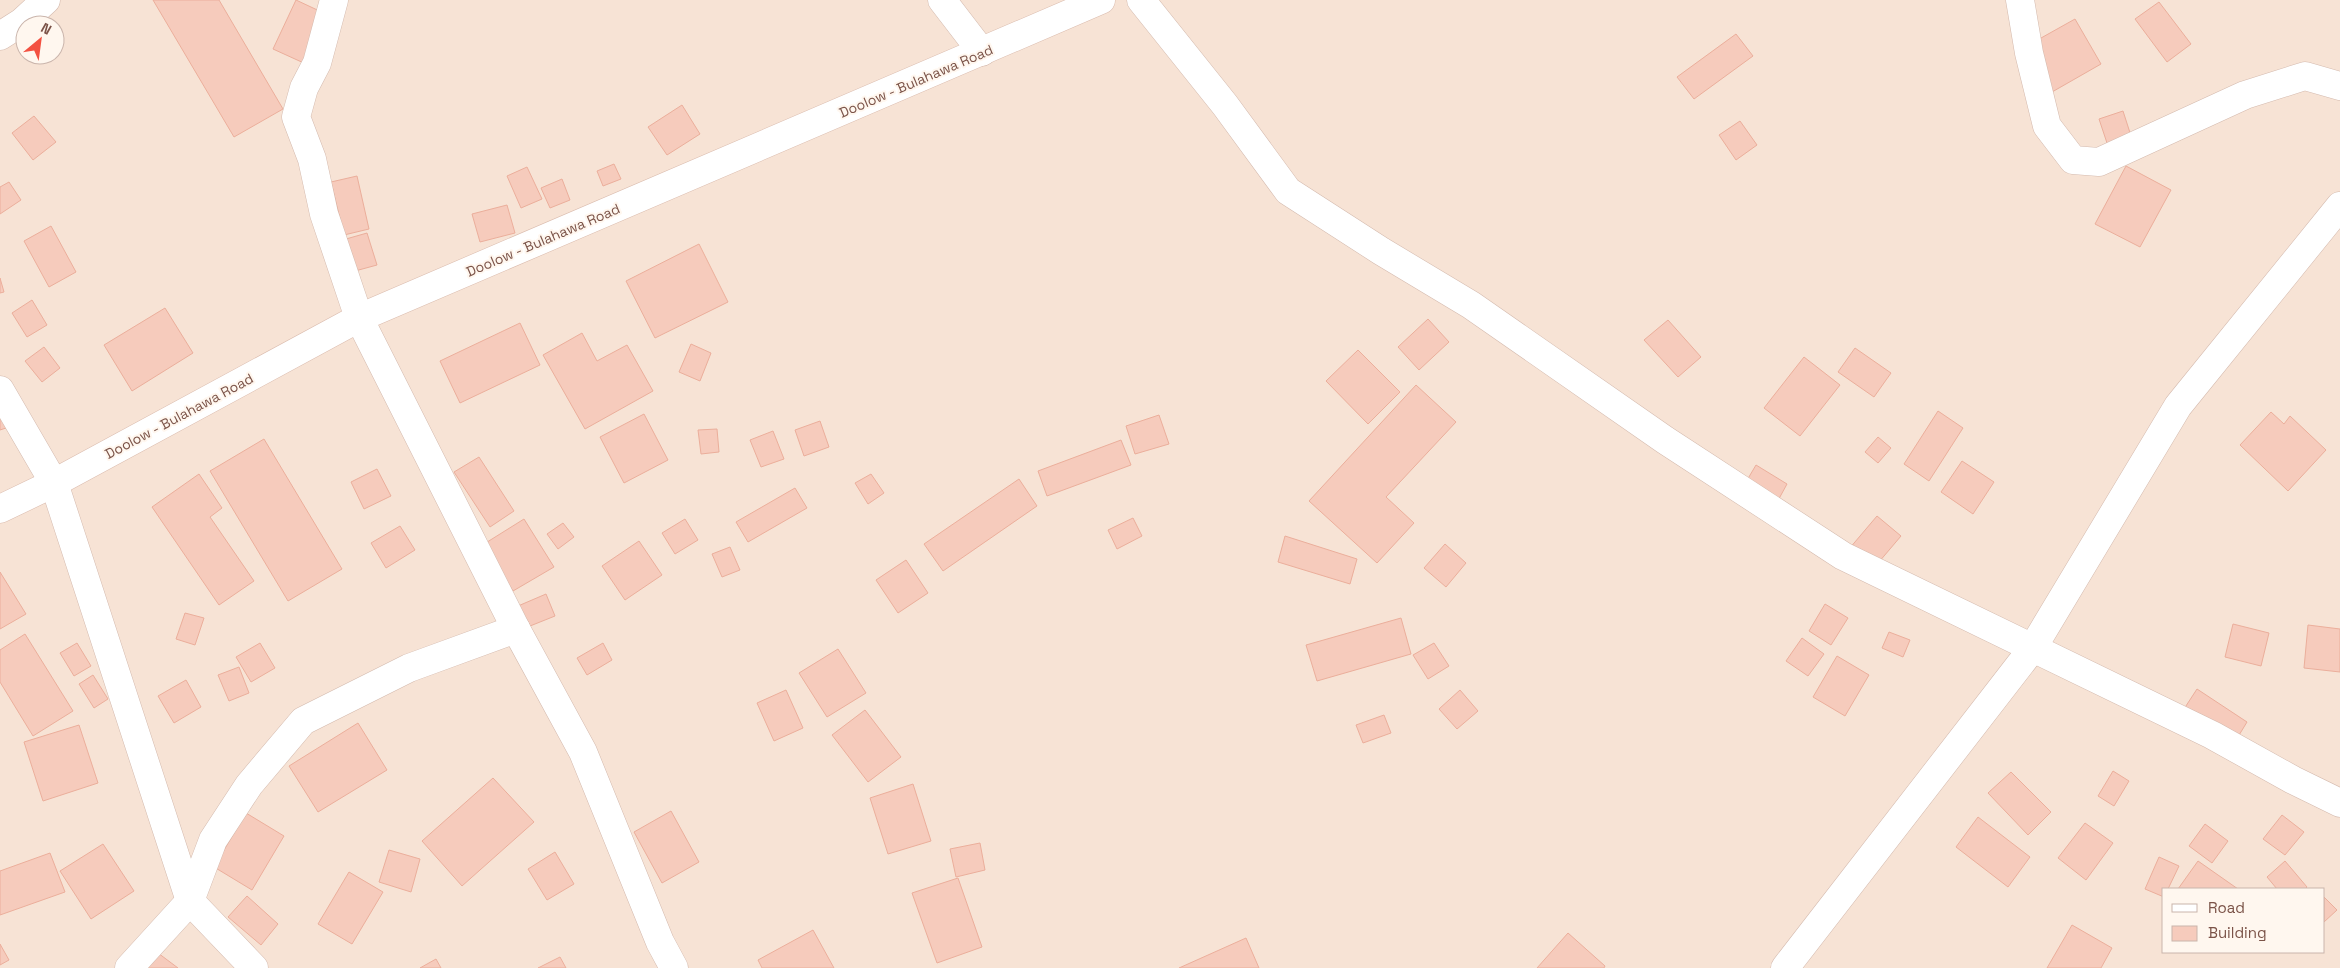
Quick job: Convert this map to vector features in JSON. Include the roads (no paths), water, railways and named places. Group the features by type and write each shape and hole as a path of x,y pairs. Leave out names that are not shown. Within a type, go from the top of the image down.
{"street":[{"path":"0,36 22,22 46,0"},
{"path":"334,0 317,63 304,88 296,117 312,159 324,214 360,318 516,629 583,752 660,942 674,968"},
{"path":"942,0 982,52"},
{"name":"Doolow - Bulahawa Road","path":"0,510 54,483 360,318 1101,0"},
{"path":"1140,0 1225,105 1288,191 1381,252 1471,305 1665,440 1843,556 2032,650 2212,735 2293,780 2340,803"},
{"path":"2020,0 2029,53 2047,126 2073,160 2099,162 2245,95 2305,76 2340,86"},
{"path":"1785,968 2032,650 2178,406 2340,206"},
{"path":"0,390 54,483 120,681 190,901 254,968"},
{"path":"129,968 190,901 213,840 249,785 303,721 409,668 516,629"}]}
